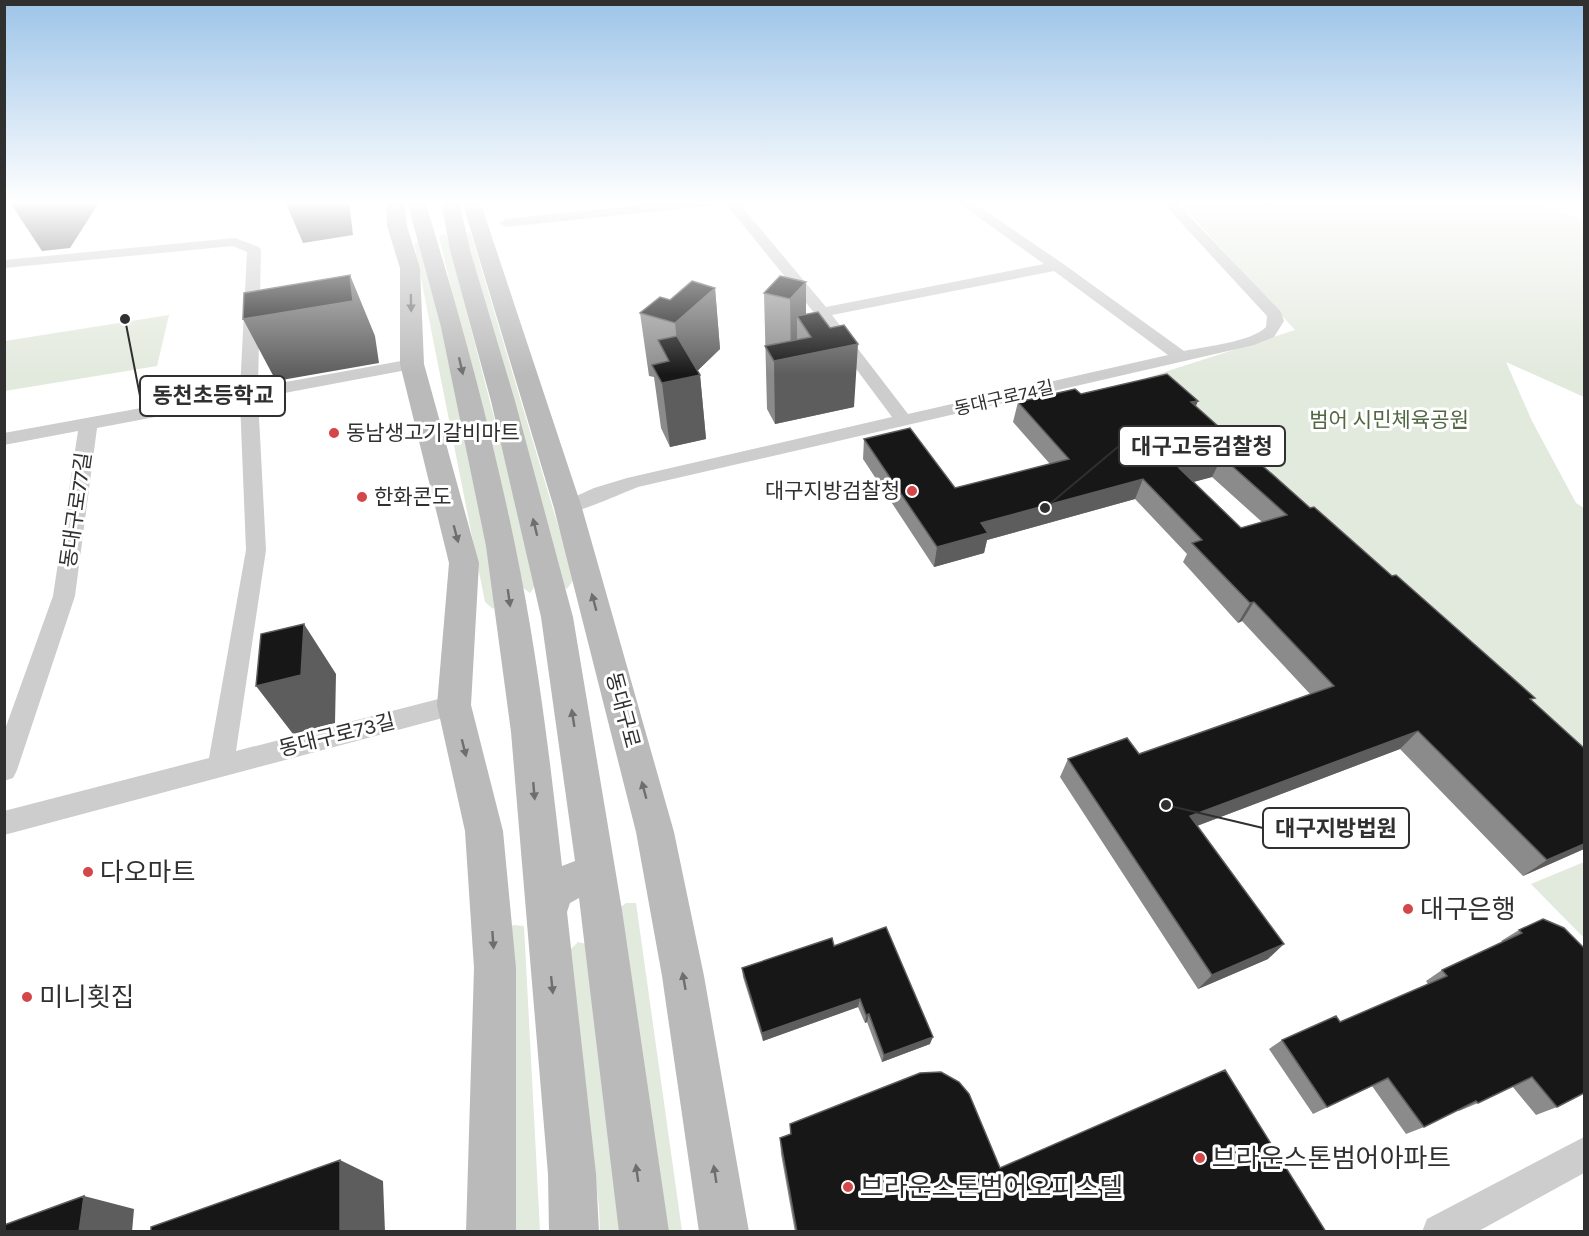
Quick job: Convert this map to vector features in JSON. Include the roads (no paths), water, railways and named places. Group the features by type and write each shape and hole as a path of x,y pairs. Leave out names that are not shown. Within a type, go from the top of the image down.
{"main road":[{"path":"409,259 412,364 464,563 454,705 484,831 495,968 491,1232"},
{"path":"423,259 452,327 501,546 529,732 572,1174 574,1232"},
{"path":"462,259 503,401 557,617 602,910 644,1232"},
{"name":"동대구로","path":"489,259 568,508 655,832 683,976 724,1232"},
{"path":"546,920 549,900 553,893 560,885 574,880 589,883 595,888 602,910"}],"street":[{"path":"4,264 60,259"},
{"path":"221,765 256,550 249,394 254,259"},
{"path":"778,259 822,312 904,421"},
{"path":"1047,259 1180,356"},
{"name":"동대구로74길","path":"568,508 601,493 634,482 1180,356 1266,335 1274,330 1277,322 1275,315 1222,259"},
{"path":"822,312 1058,266"},
{"name":"동대구로77길","path":"4,439 412,364"},
{"name":"동대구로77길","path":"4,770 64,596 88,424"},
{"name":"동대구로73길","path":"4,823 454,705"},
{"path":"1440,1232 1584,1154"}],"place":[{"name":"동천초등학교","path":"125,319"},
{"name":"동남생고기갈비마트","path":"334,433"},
{"name":"대구지방검찰청","path":"912,491"},
{"name":"한화콘도","path":"362,497"},
{"name":"대구고등검찰청","path":"1045,508"},
{"name":"대구지방법원","path":"1166,805"},
{"name":"다오마트","path":"88,872"},
{"name":"대구은행","path":"1408,909"},
{"name":"미니횟집","path":"27,997"},
{"name":"브라운스톤범어아파트","path":"1200,1158"},
{"name":"브라운스톤범어오피스텔","path":"848,1187"}],"park label":[{"name":"범어 시민체육공원","path":"1389,420"}]}
